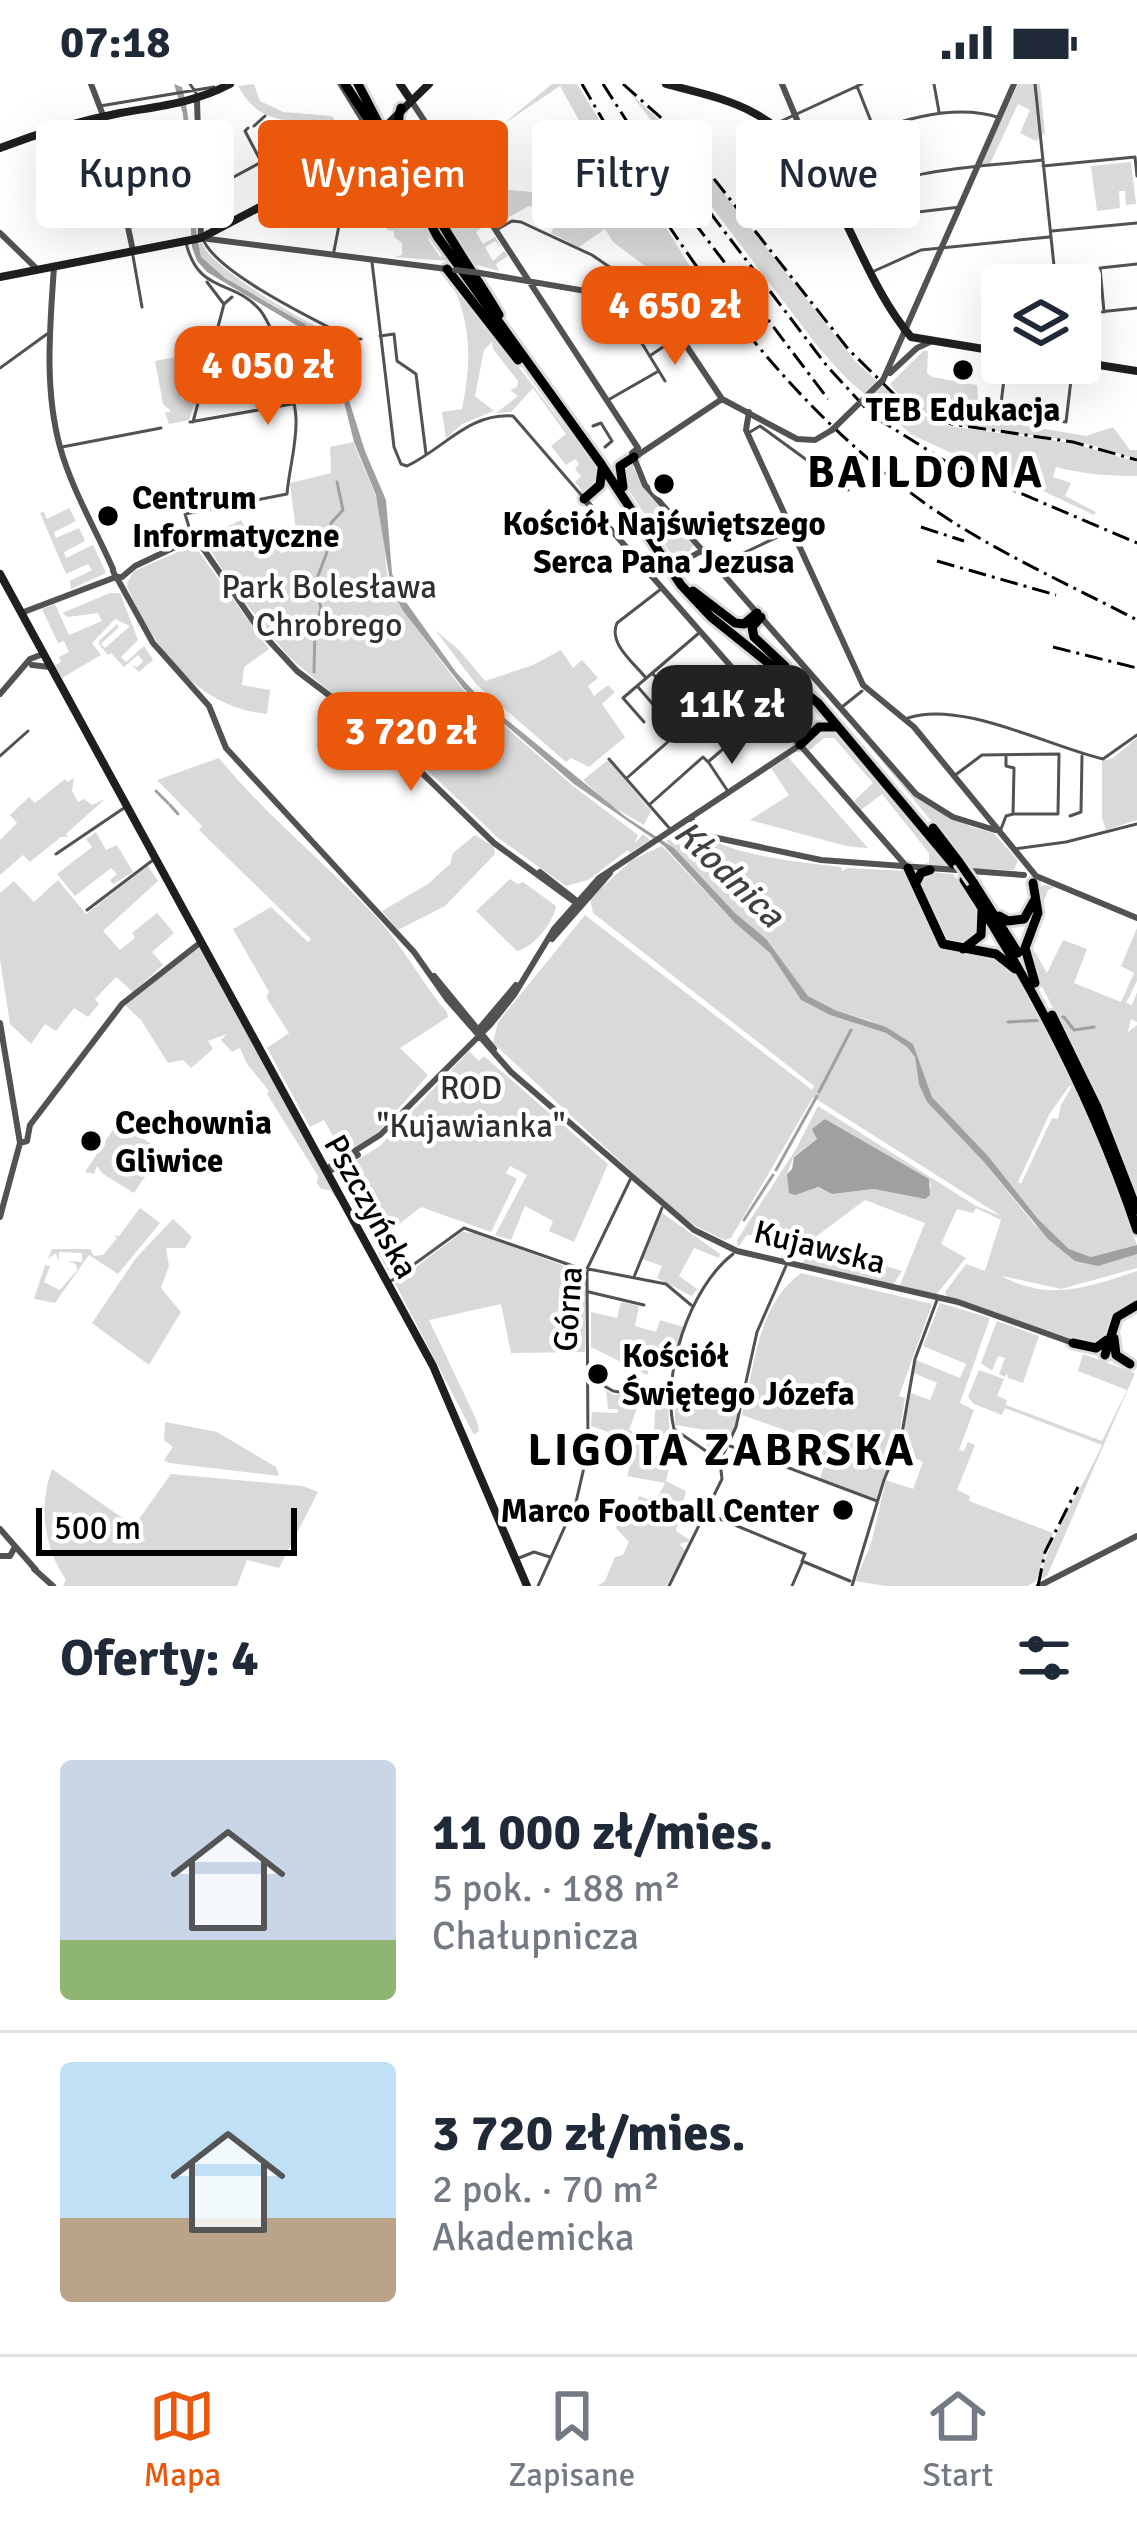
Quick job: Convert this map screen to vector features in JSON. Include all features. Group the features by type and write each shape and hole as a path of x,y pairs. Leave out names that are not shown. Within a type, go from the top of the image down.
{"main road":[{"path":"92,120 229,84"},
{"path":"342,84 368,120"},
{"path":"361,84 377,120"},
{"path":"361,84 431,218 602,455 699,606 806,692 956,863"},
{"path":"398,120 406,104 400,84"},
{"path":"392,120 429,84"},
{"path":"666,84 743,107 765,120"},
{"path":"1,147 36,137"},
{"path":"0,277 188,241 222,228"},
{"path":"433,228 550,394"},
{"path":"446,228 502,320"},
{"path":"847,228 909,335 981,349"},
{"path":"455,273 494,331 602,455 614,461 636,458"},
{"path":"1101,366 1137,370"},
{"path":"584,499 600,485 602,455"},
{"path":"636,458 618,470 622,490 693,590 723,621 785,666"},
{"path":"600,485 622,490"},
{"name":"Pszczyńska","path":"0,574 444,1389 527,1586"},
{"path":"693,590 735,623 759,615"},
{"path":"759,615 752,627 754,637 834,714 983,903 1096,1107 1137,1210"},
{"path":"800,745 824,715 806,692"},
{"path":"819,727 834,726 856,747"},
{"path":"908,868 939,938 950,948 987,951 1004,958 1034,988"},
{"path":"917,884 921,873 930,870"},
{"path":"983,903 1003,919 1018,922 1033,908 1034,881"},
{"path":"1034,881 1038,913 1024,948 1034,988"},
{"path":"963,950 981,935 983,903"},
{"path":"1045,1008 1137,1230"},
{"path":"1106,1355 1123,1318 1137,1308"},
{"path":"1073,1343 1100,1348 1112,1337"},
{"path":"1112,1337 1116,1354 1134,1365"}],"street":[{"path":"91,84 104,117 142,307"},
{"path":"190,84 194,120"},
{"path":"342,84 361,120"},
{"path":"782,84 797,120"},
{"path":"934,84 939,114"},
{"path":"1035,84 1054,264"},
{"path":"913,351 912,318 1014,85"},
{"path":"784,120 855,86 872,120"},
{"path":"89,120 98,104 137,96 174,99"},
{"path":"406,104 420,120"},
{"path":"916,120 975,112 1001,118"},
{"path":"260,120 265,116"},
{"path":"258,122 249,129 258,154"},
{"path":"920,175 1135,157 1137,176"},
{"path":"920,212 962,207"},
{"path":"664,381 627,319 636,285 592,255 521,222 512,221 497,230 608,400 636,458 716,566 925,802 998,831"},
{"path":"872,273 908,254 1137,223"},
{"path":"203,228 211,254 304,314 352,340 361,339"},
{"path":"223,242 226,228"},
{"path":"334,255 337,228"},
{"path":"0,233 38,270"},
{"path":"206,236 632,298 657,307 722,399 801,440 818,439 832,430 913,351 930,342"},
{"path":"188,241 192,264 224,304"},
{"path":"211,254 223,242"},
{"path":"375,260 373,277 396,455 404,466 488,415 513,416 908,868"},
{"path":"506,277 515,273 518,264"},
{"path":"1104,311 1100,268 1137,264"},
{"path":"54,267 51,400 60,448 79,499 163,656 209,706 228,751 414,952 477,1032"},
{"path":"193,540 185,514 287,494 296,422 268,325 258,308 201,277"},
{"path":"240,297 224,304 191,422 294,404"},
{"path":"1101,311 1137,308"},
{"path":"899,320 912,318"},
{"path":"380,336 394,334 397,361 417,376 426,456"},
{"path":"883,380 909,335"},
{"path":"650,356 680,336"},
{"path":"0,368 38,340 51,337"},
{"path":"608,400 658,371"},
{"path":"1003,384 1000,412 1066,422 1073,384"},
{"path":"636,458 722,399"},
{"path":"749,412 748,433 866,688 907,718 1034,881"},
{"path":"593,426 601,423 613,441 602,455"},
{"path":"748,433 760,426 848,490"},
{"path":"60,448 161,428"},
{"path":"716,566 790,532"},
{"path":"21,613 193,540 200,543 291,666 385,737 506,853 576,901"},
{"path":"655,580 703,550"},
{"path":"646,677 614,638 614,628 662,588"},
{"path":"644,722 623,698 700,632"},
{"path":"31,662 34,638"},
{"path":"0,694 43,654"},
{"path":"31,662 50,667"},
{"path":"652,672 673,696"},
{"path":"637,686 657,709"},
{"path":"841,709 866,688"},
{"path":"707,762 769,710"},
{"path":"907,718 946,713 1059,751 1102,759 1137,735"},
{"path":"0,756 28,731"},
{"path":"626,778 679,732"},
{"path":"326,1171 370,1143 444,1069 527,972 576,901 606,872 800,745"},
{"path":"998,831 1006,816 1013,814 1058,814 1059,751"},
{"path":"954,776 982,755 1059,751"},
{"path":"1070,816 1081,812 1082,754"},
{"path":"1006,755 1006,766 1014,768 1013,814"},
{"path":"649,805 703,758 730,794"},
{"path":"609,759 670,832"},
{"path":"56,854 125,807"},
{"path":"692,818 700,833 708,836 806,858 1010,875 1137,918"},
{"path":"1017,854 1137,824"},
{"path":"890,866 896,854"},
{"path":"1010,875 1018,869 1017,854"},
{"path":"87,910 154,859"},
{"path":"20,1142 27,1141 30,1125 122,1004 201,941"},
{"path":"0,1023 20,1142 0,1217"},
{"path":"470,1023 477,1032"},
{"name":"Kujawska","path":"477,1032 663,1206 728,1250 938,1298 1134,1365"},
{"name":"Górna","path":"538,1586 570,1518 585,1469 590,1433 587,1269 632,1178"},
{"path":"634,1277 663,1206"},
{"path":"390,1288 399,1273 464,1228 587,1269 666,1284 691,1305"},
{"path":"720,1461 676,1431 672,1389 691,1305 728,1250"},
{"path":"669,1586 722,1479 720,1461 730,1446 749,1382 758,1332 787,1265"},
{"path":"380,1269 399,1273"},
{"path":"587,1292 644,1305"},
{"path":"802,1561 853,1584 901,1439 915,1359 938,1298"},
{"path":"587,1376 613,1391 658,1398 664,1389 672,1389"},
{"path":"730,1446 878,1502"},
{"path":"706,1514 805,1554 792,1586"},
{"path":"0,1528 53,1586"},
{"path":"1040,1586 1137,1536"},
{"path":"0,1539 12,1541"},
{"path":"0,1566 12,1541"},
{"path":"516,1560 534,1552 551,1558"},
{"path":"6,1556 36,1570"}],"green space":[{"path":"254,84 260,101 283,112 335,120 277,119 251,104 238,86"},
{"path":"552,84 577,84 599,120 579,120 560,86 508,120"},
{"path":"1018,84 1040,84 1045,133 1036,141 1020,133 1030,110 1018,104 989,166 980,167"},
{"path":"630,93 659,120 651,120"},
{"path":"1131,162 1136,204 1126,205 1125,191 1119,191 1120,208 1097,211 1091,166"},
{"path":"712,178 736,209 736,228 751,228 856,362 909,409 948,426 1072,443 1137,462 1137,476 1056,467 1053,477 1071,483 1065,496 1096,512 1094,515 912,435 819,348 712,207"},
{"path":"508,190 532,192 532,207 508,218"},
{"path":"425,228 440,257 445,255 449,261 394,257 402,255 402,243 394,231 387,230"},
{"path":"450,228 482,228 476,232 483,244 495,237 503,249 495,241 485,247 493,261 504,251 508,256 496,264 499,271 473,264"},
{"path":"553,228 666,228 712,302 702,307 671,306 671,299 683,299 676,289 613,242 605,229 579,247 551,233"},
{"path":"198,244 246,284 350,342 354,387 346,388 321,343 306,328 210,268 201,257"},
{"path":"446,273 598,470 601,478 590,490 582,491 575,482 581,476 575,459 566,465 551,446 566,434 533,388 511,412 496,413 518,396 510,390 518,381 492,342 484,350 475,396 494,411 462,424 446,438 442,412 462,409 468,356 461,306"},
{"path":"928,351 927,373 932,377 977,385 979,411 986,411 987,419 1086,436 1113,427 1130,450 1137,450 1137,459 1082,443 974,428 926,413 890,384"},
{"path":"182,356 181,399 195,402 189,420 169,424 165,413 171,411 163,404 155,361"},
{"name":"Park Bolesława Chrobrego","path":"353,442 376,496 387,574 403,611 463,690 573,786 638,835 634,844 643,834 650,840 588,880 566,886 498,838 391,735 287,655 233,587 203,538 241,520 257,548 277,543 281,553 298,548 290,483 331,473 330,447"},
{"path":"631,463 645,490 693,545 690,551 673,557 620,477 620,468"},
{"path":"69,508 76,521 54,532 56,538 79,528 85,541 64,552 66,558 93,545 106,573 71,589 70,581 92,570 88,564 66,574 40,513 47,519"},
{"path":"194,545 269,649 244,667 242,685 270,690 267,714 220,700 182,672 152,633 128,589 134,571"},
{"path":"120,593 138,640 121,657 126,662 144,646 153,660 139,672 132,665 143,661 138,655 124,667 108,655 99,641 117,624 101,644 105,648 130,626 115,619 92,643 101,655 62,678 55,665 69,652 64,641 58,643 42,609 55,604 69,635 102,621 98,613 68,617 62,613"},
{"path":"435,630 485,681 561,650 573,668 582,660 598,678 588,686 594,696 608,685 615,692 602,704 625,737 589,767 571,758 566,762 476,684"},
{"path":"697,688 723,717 693,744 667,715"},
{"path":"833,702 919,799 969,826 993,833 1018,860 1014,870 971,869"},
{"path":"824,727 837,731 948,867 929,866 929,853 882,794 861,810 854,801 873,783 834,738 824,738 809,751 806,746"},
{"path":"1137,738 1137,820 1106,830 1102,761"},
{"path":"788,757 868,848 750,820 789,795 771,768"},
{"path":"219,758 376,917 447,1012 448,1017 400,1048 428,1075 377,1133 343,1154 324,1120 310,1127 267,1048 289,1033 233,929 271,907 308,942 311,939 199,830 202,826 157,780"},
{"path":"608,760 651,811 644,825 610,805 583,780"},
{"path":"74,778 72,791 78,802 84,799 92,805 105,799 68,837 61,837 30,862 23,855 0,875 0,840 17,823 10,815 29,797 35,803 65,779"},
{"path":"690,824 719,843 760,855 841,867 842,871 907,871 938,943 956,953 999,958 1015,972 1073,1081 1050,1113 1018,1182 1021,1184 1052,1118 1058,1119 1074,1083 1137,1245 1091,1257 1069,1249 932,1097 913,1044 808,996 766,940 666,841"},
{"path":"96,832 106,850 117,845 133,872 113,884 110,880 117,874 111,868 75,896 57,874 92,847 86,839"},
{"path":"475,835 494,847 495,854 445,906 398,930 382,911 428,884"},
{"path":"662,846 770,953 801,1000 886,1033 907,1047 915,1057 927,1102 1035,1225 1075,1261 1137,1254 1137,1268 1061,1289 1002,1276 1053,1290 1086,1286 1137,1271 1137,1303 1125,1311 1102,1343 1096,1347 947,1298 945,1292 966,1264 985,1271 1001,1220 976,1208 973,1213 957,1209 941,1244 966,1258 936,1295 899,1287 925,1223 865,1200 814,1238 795,1260 781,1260 784,1249 775,1245 775,1236 747,1235 738,1247 737,1240 818,1106 976,1206 1001,1216 813,1097 731,1238 724,1240 664,1202 493,1043 498,1022 585,915 812,1090 814,1086 593,913 590,898 632,860","holes":["825,1119 928,1179 931,1187 925,1199 874,1189 832,1194 787,1174 794,1156 818,1138"]},
{"path":"148,866 158,881 103,931 120,950 157,913 174,933 152,952 163,965 133,992 116,977 95,999 99,1004 88,1017 74,1008 56,1031 45,1024 31,1044 10,1024 0,960 0,893 14,881 34,902 58,880 86,914"},
{"path":"927,872 953,874 981,918 981,930 965,946 946,942 918,881"},
{"path":"510,879 523,882 556,906 542,933 517,951 476,911"},
{"path":"1043,885 1055,887 1048,890 1032,947 1047,973 1063,940 1087,949 1074,983 1121,1002 1134,973 1121,966 1137,928 1137,981 1126,1003 1132,1005 1137,992 1137,1022 1131,1019 1128,1032 1137,1025 1137,1193 1090,1078 1029,962 1038,890"},
{"path":"200,943 352,1219 330,1190 321,1189 269,1091 240,1048 232,1052 221,1040 227,1034 208,1041 213,1049 191,1068 183,1060 168,1063 141,1020 125,1005"},
{"name":"ROD \"Kujawianka\"","path":"469,1051 479,1061 484,1056 608,1164 574,1242 549,1231 553,1221 525,1206 511,1240 495,1235 527,1175 510,1166 506,1173 517,1179 491,1232 421,1207 375,1243 388,1265 407,1265 395,1272 387,1270 339,1171 380,1146"},
{"path":"118,1122 162,1151 134,1193 97,1166 94,1174 85,1172"},
{"path":"140,1208 160,1223 118,1274 89,1255 55,1303 34,1299 45,1265 50,1266 44,1282 60,1290 77,1270 68,1261 82,1262 82,1253 59,1252 58,1261 56,1253 48,1259 52,1249 90,1249 94,1256 103,1255 117,1238 113,1235 119,1236"},
{"path":"661,1212 720,1254 719,1258 694,1248 679,1276 697,1289 692,1296 657,1278 662,1266 642,1259"},
{"path":"173,1219 192,1237 185,1248 166,1248 169,1266 161,1288 181,1312 149,1365 92,1323 136,1258"},
{"path":"462,1232 586,1274 585,1352 511,1353 501,1304 429,1320 477,1421 479,1431 474,1435 395,1283"},
{"path":"818,1245 902,1271 893,1285 801,1264"},
{"path":"801,1273 932,1304 899,1396 905,1398 899,1436 877,1500 820,1479 825,1461 807,1455 810,1439 742,1415 766,1319 786,1286"},
{"path":"621,1302 639,1306 635,1326 656,1332 660,1320 683,1327 677,1350 660,1344 647,1375 591,1347 591,1312 617,1318"},
{"path":"940,1303 990,1318 960,1403 974,1410 959,1450 964,1451 968,1442 975,1445 957,1490 970,1496 969,1501 1053,1533 1036,1581 1027,1586 886,1586 855,1581 871,1544 886,1480 913,1489 923,1462 898,1450 911,1393 930,1400 937,1383 914,1373 916,1360 960,1378 966,1364 923,1346"},
{"path":"997,1321 1039,1336 1023,1383 1008,1378 1007,1373 1005,1377 999,1374 1005,1358 998,1356 992,1371 981,1363"},
{"path":"1083,1354 1135,1373 1047,1576 1040,1580 1058,1531 1102,1445 1005,1408 1002,1415 968,1397 979,1370 1004,1379 997,1396 1007,1400 1006,1405 1102,1441 1127,1390 1078,1371"},
{"path":"606,1390 614,1395 642,1394 629,1430 643,1436 644,1454 666,1457 666,1447 654,1433 656,1399 668,1405 674,1446 666,1481 686,1491 676,1531 691,1541 679,1544 686,1551 666,1586 597,1586 629,1542 616,1528 619,1519 630,1520 639,1496 655,1502 665,1483 627,1476 634,1451 606,1442 608,1432 591,1426 592,1412 618,1413 608,1409"},
{"path":"675,1400 739,1413 722,1451 707,1446 712,1431 675,1425"},
{"path":"165,1422 217,1432 276,1467 279,1476 169,1463 164,1460 173,1447 164,1440"},
{"path":"52,1469 134,1526 171,1474 303,1486 318,1492 279,1568 247,1560 237,1586 63,1586 66,1580 46,1526 45,1498"}],"shaded area":[{"path":"174,84 182,87 188,120"},
{"path":"191,228 197,228 201,257 225,278 305,324 325,345 341,375 386,500 398,591 480,698 626,817 674,848 766,939 808,996 886,1027 913,1044 932,1097 1069,1249 1091,1257 1137,1245 1137,1254 1098,1266 1075,1261 1048,1239 927,1102 915,1057 907,1047 886,1033 801,1000 770,953 735,923 664,846 574,784 464,689 403,611 391,587 376,495 354,442 340,386 320,347 301,328 207,272 192,247"},
{"path":"825,1119 929,1179 930,1195 925,1199 874,1189 832,1194 818,1187 789,1193 787,1174 794,1157 817,1139 812,1129"}],"waterway":[{"path":"314,672 315,628 321,608 315,584 330,544 331,523 343,510 337,482"},
{"path":"156,791 168,803"},
{"path":"170,805 178,814"},
{"path":"1054,1018 1064,1017 1074,1030 1094,1027"},
{"path":"1008,1022 1045,1020"},
{"path":"819,1092 851,1030"},
{"path":"776,1170 817,1096"},
{"path":"744,1220 773,1175"}],"railway":[{"path":"582,84 693,262 735,318 828,422 936,511 1009,555 1137,620"},
{"path":"603,84 678,201 828,399"},
{"path":"623,84 677,132 849,350 899,399 951,424 1073,442 1137,460"},
{"path":"712,215 827,366 872,415 945,461 1137,543"},
{"path":"921,527 964,541"},
{"path":"937,561 1056,595"},
{"path":"1053,647 1137,668"},
{"path":"1038,1586 1045,1552 1078,1487"}],"place":[{"name":"TEB Edukacja","path":"963,370"},
{"name":"Kościół Najświętszego Serca Pana Jezusa","path":"664,484"},
{"name":"Centrum Informatyczne","path":"108,516"},
{"name":"Cechownia Gliwice","path":"91,1141"},
{"name":"Kościół Świętego Józefa","path":"598,1374"},
{"name":"Marco Football Center","path":"843,1510"}],"district":[{"name":"BAILDONA","path":"926,471"},
{"name":"LIGOTA ZABRSKA","path":"722,1449"}],"water label":[{"name":"Kłodnica","path":"730,873"}]}
